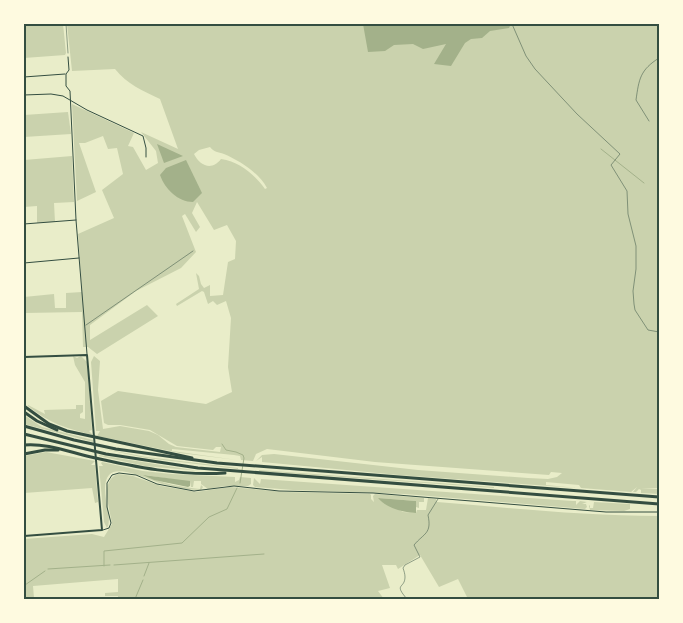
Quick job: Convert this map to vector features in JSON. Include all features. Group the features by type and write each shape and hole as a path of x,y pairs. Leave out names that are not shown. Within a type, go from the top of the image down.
{"highway":[{"path":"24,406 49,424 87,436"},
{"path":"24,412 49,427 217,463"},
{"path":"24,426 116,449 217,463 659,497"},
{"path":"24,434 132,459 235,472"},
{"path":"24,445 46,446 158,470 192,473 240,472 659,504"},
{"path":"24,454 45,450 68,451"}],"street":[{"path":"68,57 69,70 66,74 66,86 70,91 76,220 102,530"},
{"path":"24,77 66,74"},
{"path":"24,95 56,94 63,96 70,102 143,136 146,157"},
{"path":"24,224 76,220"},
{"path":"24,263 80,258"},
{"path":"24,357 88,355"},
{"path":"24,536 107,529 111,524 107,504 108,480 112,475 119,473 136,475 158,484 194,491 234,486 279,491 373,493 606,512 659,512"}],"lane":[{"path":"85,326 194,251"},
{"path":"407,599 400,592 405,579 403,568 420,557 414,545 426,533 430,524 428,515 438,499"}],"path":[{"path":"66,24 68,57"},
{"path":"512,24 526,56 535,69 577,114 620,154 611,165 627,191 628,214 636,246 636,269 633,291 635,310 648,330 659,332"},
{"path":"649,121 636,100 639,80 644,70 659,58"}],"shaded area":[{"path":"24,24 63,24 65,55 24,58"},
{"path":"67,24 659,24 659,488 641,488 659,489 659,494 641,493 639,489 633,492 637,487 631,492 581,488 579,485 546,482 546,485 577,488 399,475 262,462 262,457 256,461 262,455 274,454 418,470 528,478 548,479 557,477 562,473 551,472 549,475 375,462 267,449 256,454 253,461 241,460 240,456 234,455 172,449 172,451 237,460 180,453 97,436 100,431 96,431 91,362 94,356 100,361 98,390 103,429 120,426 149,431 176,447 220,452 221,447 216,447 213,450 177,446 150,430 120,425 108,425 104,423 101,401 118,391 206,404 232,392 228,367 231,318 226,301 217,305 213,301 208,304 202,291 177,306 176,304 199,289 196,273 204,288 210,285 210,296 223,295 228,262 235,259 236,241 227,225 214,230 197,202 192,213 200,227 196,232 185,214 182,216 196,252 181,268 136,291 90,325 90,340 147,305 158,316 97,354 88,347 83,347 82,312 24,313 24,297 54,294 55,308 66,308 66,293 82,292 78,234 114,218 102,190 123,174 117,148 108,149 103,136 85,143 79,143 96,192 77,201 72,104 134,133 128,146 133,147 146,170 158,163 156,151 141,132 178,149 160,99 130,83 115,69 72,71","holes":["210,147 248,168 259,177 267,188 265,189 256,178 234,163 221,159 214,165 206,166 199,162 194,154 199,150"]},
{"path":"363,24 511,24 509,28 490,31 482,38 471,39 465,43 451,66 434,64 446,44 423,49 413,44 394,45 385,51 368,52"},
{"path":"68,112 71,134 24,137 24,115"},
{"path":"157,144 183,156 164,163"},
{"path":"72,156 74,202 54,203 55,222 37,223 37,206 24,207 24,160"},
{"path":"186,160 202,193 193,202 182,200 173,194 165,185 160,175 166,168"},
{"path":"73,356 77,358 81,356 87,362 92,430 89,431 93,435 59,425 28,406 45,414 44,410 76,409 76,405 83,405 83,412 80,414 80,418 85,419 85,382 75,365"},
{"path":"24,415 42,427 93,440 93,442 24,424"},
{"path":"98,448 147,457 238,469 146,458"},
{"path":"46,452 95,461 91,465 95,465 98,502 95,503 92,488 24,493 24,456"},
{"path":"99,455 199,471 145,466"},
{"path":"102,462 143,471 235,477 235,482 240,477 251,478 251,484 248,486 224,486 208,489 201,484 201,481 194,481 193,487 191,487 190,482 145,475 172,485 200,489 201,485 203,487 201,490 163,484 127,472 114,472 109,475 105,487 109,517 107,528 104,522 99,466 103,466"},
{"path":"259,471 494,487 494,488"},
{"path":"118,474 133,476 161,486 196,492 230,487 285,492 370,494 374,502 373,496 375,494 424,498 424,502 419,502 419,508 416,507 416,501 378,498 403,512 416,513 417,510 426,510 428,498 436,499 437,502 548,511 659,516 659,599 468,599 458,579 439,587 420,555 398,569 396,565 382,565 390,588 378,591 384,599 118,599 118,596 105,596 105,593 118,592 118,579 33,586 34,598 24,599 24,539 92,534 104,537 112,524 107,489 112,478"},
{"path":"143,475 190,481 190,486 154,480"},
{"path":"254,478 260,484 261,479 576,501 576,505 580,501 587,502 582,504 586,504 587,507 585,509 405,494 255,487 253,485"},
{"path":"378,498 416,501 416,513 396,509 386,505"},
{"path":"594,502 630,504 630,509 624,511 590,510 589,506 593,508"}],"waterway":[{"path":"601,149 644,183"},
{"path":"222,444 226,450 243,455 240,483"},
{"path":"104,566 104,551 182,543 209,517 227,509 237,488"},
{"path":"114,565 264,554"},
{"path":"144,576 149,563"},
{"path":"48,569 110,565"},
{"path":"25,585 45,571"},
{"path":"135,599 143,580"}]}
